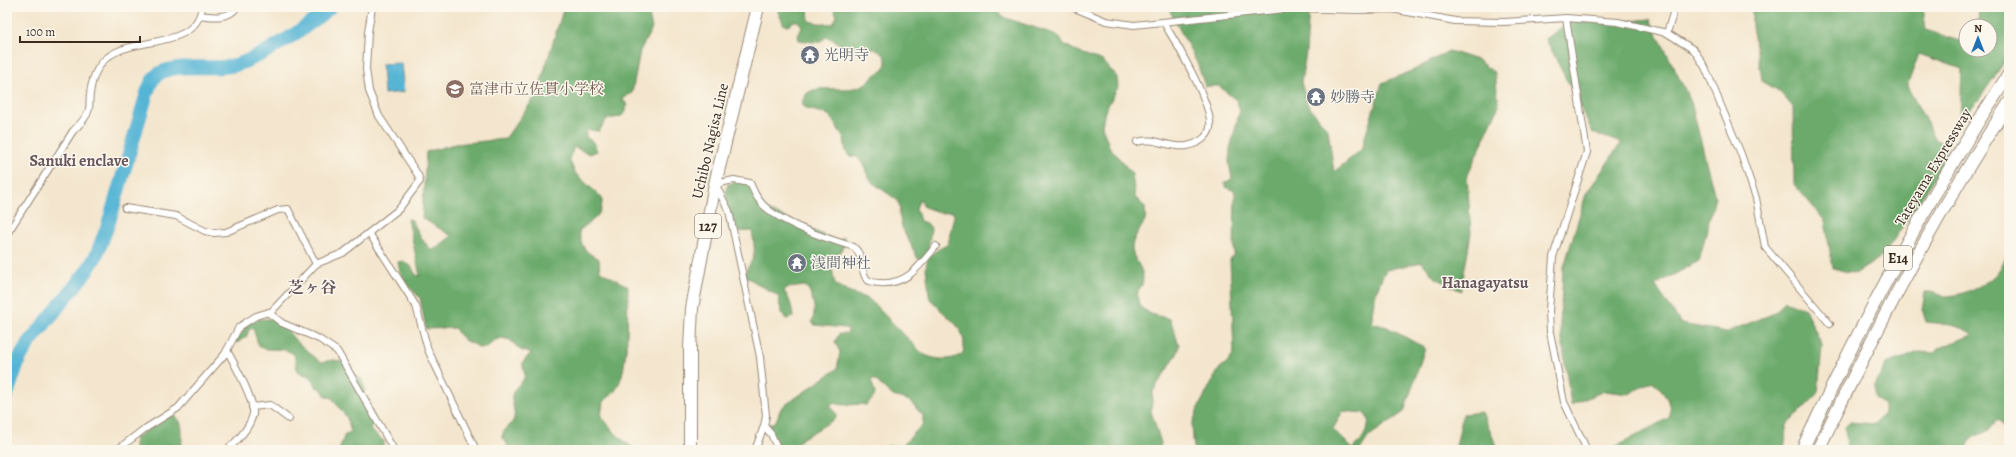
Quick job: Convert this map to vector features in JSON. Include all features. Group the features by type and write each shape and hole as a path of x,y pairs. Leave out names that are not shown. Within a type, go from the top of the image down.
{"highway":[{"name":"Uchibo Nagisa Line","path":"690,450 690,348 692,308 715,184 758,7"},
{"name":"Tateyama Expressway","path":"1802,450 1827,396 1899,256 2009,74"},
{"name":"Tateyama Expressway","path":"1818,450 1881,323 1949,200 2009,103"}],"street":[{"path":"7,234 73,131 86,116 89,109 92,83 97,69 103,61 115,52 163,41 193,28 200,15 202,7"},
{"path":"200,15 219,17 236,9 237,7"},
{"path":"117,450 143,430 178,408 227,350 239,327 256,316 269,313 316,264 343,253 399,209 420,181 418,175 380,116 369,91 366,70 368,32 372,7"},
{"path":"1072,7 1106,21 1134,25 1294,8 1392,10 1455,21 1504,22 1566,18 1618,22 1667,33 1694,50 1704,67 1746,169 1756,198 1765,247 1830,324"},
{"path":"1667,33 1675,7"},
{"path":"1566,18 1587,152 1553,256 1549,311 1550,332 1564,402 1587,450"},
{"path":"1137,142 1151,139 1176,146 1188,146 1201,141 1208,135 1210,127 1200,90 1193,74 1164,23"},
{"path":"755,450 764,426 765,405 760,357 729,211 715,184 734,180 750,183 759,200 778,216 795,226 854,247 859,252 865,278 869,281 888,284 909,275 923,264 927,255 936,246"},
{"path":"125,208 176,216 205,231 214,233 226,232 278,210 288,209 316,264"},
{"path":"369,232 416,306 428,350 476,450"},
{"path":"269,313 282,324 319,339 337,351 394,450"},
{"path":"227,350 252,407 253,414 248,426 229,448"},
{"path":"252,407 270,405 289,419"},
{"path":"764,426 771,434 778,450"}],"green space":[{"path":"564,7 647,7 652,28 640,51 632,93 622,99 627,104 626,112 620,117 607,119 599,131 586,130 586,137 594,143 597,151 590,154 574,147 569,159 575,173 602,198 602,205 599,214 579,231 584,248 590,254 599,259 600,271 628,286 627,341 623,370 620,382 615,391 603,402 601,416 616,434 635,450 510,450 505,440 502,438 502,435 513,421 514,414 512,396 515,388 524,378 525,374 523,362 531,353 520,350 510,340 502,338 495,340 486,348 478,348 476,345 463,339 455,328 426,329 420,298 409,287 400,273 398,262 403,261 411,266 416,275 420,276 408,219 412,220 421,238 432,251 452,236 422,218 426,152 455,144 505,139 537,94"},
{"path":"776,7 810,7 808,8 809,21 833,24 837,16 833,7 987,7 1006,18 1057,35 1065,45 1080,53 1103,61 1117,77 1118,87 1105,111 1102,126 1109,146 1132,174 1135,197 1145,207 1145,220 1132,245 1134,257 1143,274 1143,282 1138,292 1138,301 1140,307 1151,314 1170,319 1179,345 1177,354 1153,391 1151,411 1161,443 1159,450 879,450 889,446 902,446 923,424 923,416 910,401 893,396 874,379 871,380 875,394 866,405 842,405 835,403 830,405 837,415 835,419 803,438 790,450 781,450 768,425 776,421 781,408 837,369 840,352 835,342 839,334 846,334 849,330 845,328 815,325 812,322 814,303 806,286 787,288 784,291 788,297 793,317 786,319 781,311 778,296 745,276 754,255 752,231 732,232 729,229 726,190 728,184 744,180 766,209 837,241 844,237 846,241 832,269 835,284 848,292 869,299 923,354 938,359 954,358 963,353 964,344 963,337 957,325 930,299 926,270 926,264 930,256 947,245 954,216 953,212 941,213 924,207 920,199 916,208 920,221 927,223 931,228 928,252 922,261 918,259 902,227 899,214 900,207 897,200 873,183 868,177 864,165 857,157 851,156 846,152 844,138 829,115 808,109 802,105 804,97 817,89 846,89 863,85 883,71 886,62 885,56 875,49 856,51 847,50 834,40 826,37 817,42 799,40 798,36 802,26 798,21 794,21 788,26 784,25"},
{"path":"1168,7 1309,7 1306,53 1301,82 1307,104 1328,130 1334,172 1361,150 1382,83 1414,70 1449,51 1477,60 1495,73 1499,106 1467,176 1471,233 1461,291 1434,277 1422,262 1386,270 1375,296 1372,323 1387,327 1425,348 1404,412 1369,436 1360,450 1194,450 1192,425 1199,406 1220,368 1228,362 1234,352 1230,259 1234,256 1235,191 1226,187 1224,183 1232,179 1229,162 1230,149 1240,110 1236,100 1219,86 1205,86 1197,63","holes":["1343,411 1364,413 1369,420 1367,429 1353,449 1333,429"]},
{"path":"1752,7 1923,7 1926,30 1958,40 1958,58 1998,58 1998,18 1978,18 1979,7 2009,7 2009,55 1978,101 1960,119 1962,69 1919,54 1907,86 1936,140 1949,146 1934,179 1883,256 1855,274 1833,268 1825,221 1794,184 1793,107 1779,91 1762,81 1752,27"},
{"path":"1650,19 1691,102 1715,197 1699,261 1655,285 1681,324 1727,332 1775,313 1785,301 1805,309 1822,345 1818,394 1787,425 1784,450 1610,450 1670,417 1666,396 1652,381 1629,394 1604,391 1571,405 1560,326 1563,270 1586,194 1621,143 1593,133 1546,39 1571,20 1618,22"},
{"path":"2009,250 2009,450 2006,450 2006,433 1999,420 1995,422 1988,431 1970,439 1966,450 1847,450 1845,427 1850,422 1875,424 1884,413 1884,405 1875,398 1875,385 1886,364 1919,352 1934,353 1939,348 1972,335 1968,331 1957,327 1926,322 1922,309 1925,292 1932,292 1943,296 1952,296 1985,283 1997,273"},
{"path":"259,319 272,319 288,331 295,340 320,362 334,360 343,362 353,374 361,379 365,389 363,395 374,417 370,430 385,442 381,450 339,450 345,434 351,432 347,418 332,398 326,396 321,389 316,387 311,378 301,374 297,369 294,354 285,350 259,347 253,328 249,329 247,336 237,343 234,340 247,324"},
{"path":"1482,412 1498,450 1453,450 1456,446 1463,414"},
{"path":"169,415 174,416 181,423 181,450 135,450 135,438"}],"water":[{"path":"401,63 404,92 384,94 382,64"}],"waterway":[{"path":"7,394 19,359 29,343 87,271 96,256 108,225 147,93 155,77 174,68 230,66 250,60 287,39 311,23 330,7"}],"place":[{"name":"光明寺","path":"810,55"},
{"name":"富津市立佐貫小学校","path":"455,89"},
{"name":"妙勝寺","path":"1316,97"},
{"name":"浅間神社","path":"797,263"}],"district":[{"name":"Sanuki enclave","path":"79,161"},
{"name":"Hanagayatsu","path":"1485,283"},
{"name":"芝ヶ谷","path":"312,288"}]}
